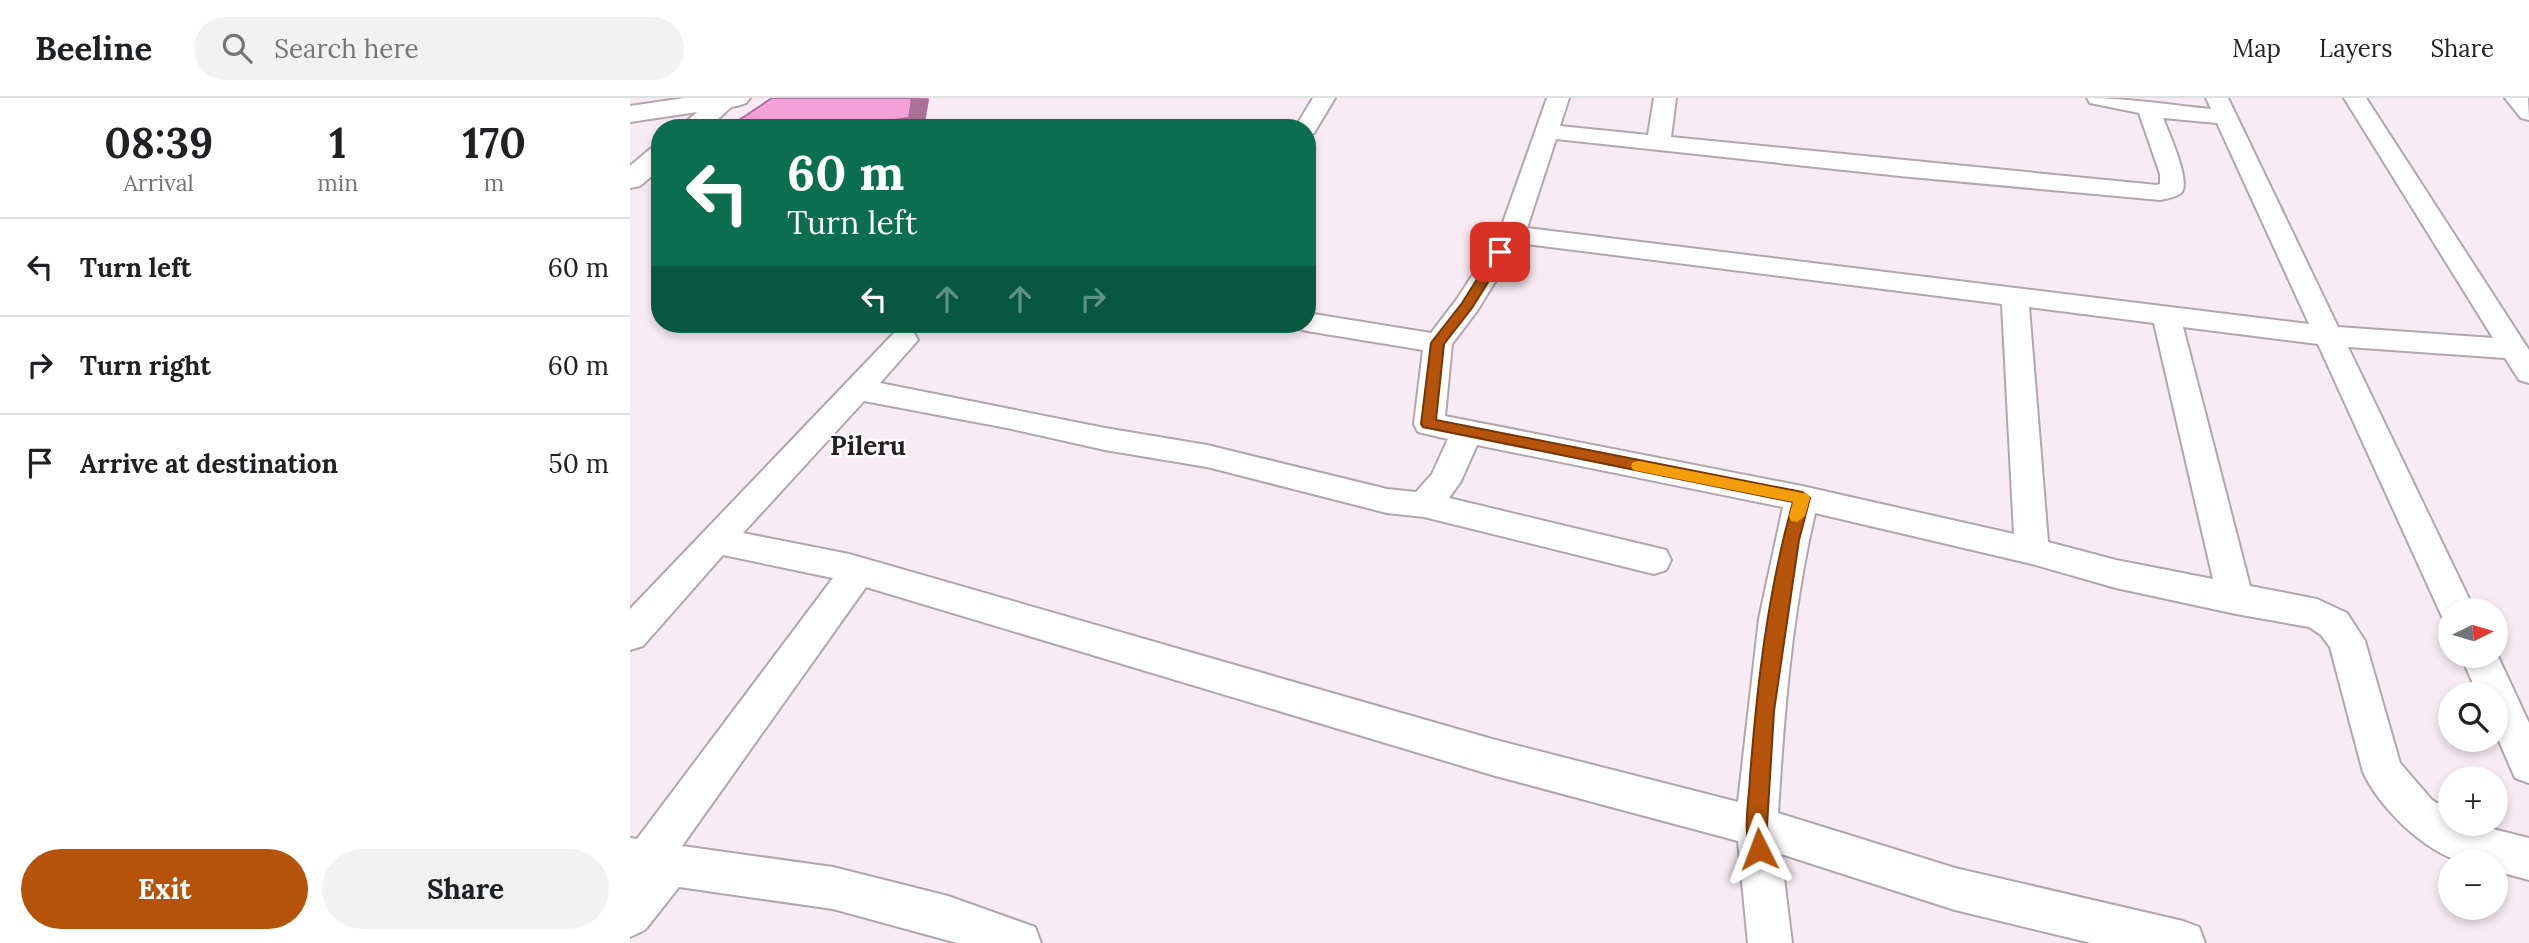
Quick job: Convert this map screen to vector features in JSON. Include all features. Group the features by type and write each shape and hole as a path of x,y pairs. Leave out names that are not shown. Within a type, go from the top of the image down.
{"main road":[{"path":"630,114 731,99"},
{"path":"704,119 731,99"},
{"path":"630,180 651,162"}],"street":[{"path":"1311,119 1324,98"},
{"path":"1558,98 1512,234 1467,305 1438,343 1429,424 1802,498 2032,551 2116,574 2317,614 2334,624 2347,641 2383,772 2417,814 2468,844 2529,859"},
{"path":"1658,142 1665,98"},
{"path":"2098,98 2149,109 2222,107 2452,598"},
{"path":"2356,98 2529,373"},
{"path":"2516,98 2529,113"},
{"path":"1546,131 1927,172 2160,193 2172,188 2172,174 2149,109"},
{"path":"1512,234 2330,336 2514,349"},
{"path":"2015,297 2032,551"},
{"path":"2166,316 2236,600"},
{"path":"1316,323 1438,343"},
{"path":"630,635 715,540 904,340"},
{"path":"856,389 1007,417 1105,439 1207,456 1387,501 1424,505 1654,560"},
{"path":"1424,505 1445,481 1467,432"},
{"path":"1770,943 1757,826 1764,711 1790,540 1802,498"},
{"path":"715,540 858,571 1492,757 1757,826 1955,889 2183,943"},
{"path":"630,915 649,861 858,571"},
{"path":"2485,668 2529,765"},
{"path":"649,861 833,888 948,918 1019,943"}],"building":[{"path":"772,98 912,98 909,118 902,119 740,119"}],"slow traffic":[{"path":"1639,466 1802,498 1797,516"}],"district":[{"name":"Pileru","path":"868,445"}],"route":[{"path":"1500,252 1467,305 1438,343 1431,382 1429,424 1802,498 1790,540 1764,711 1757,826 1759,849"}]}
